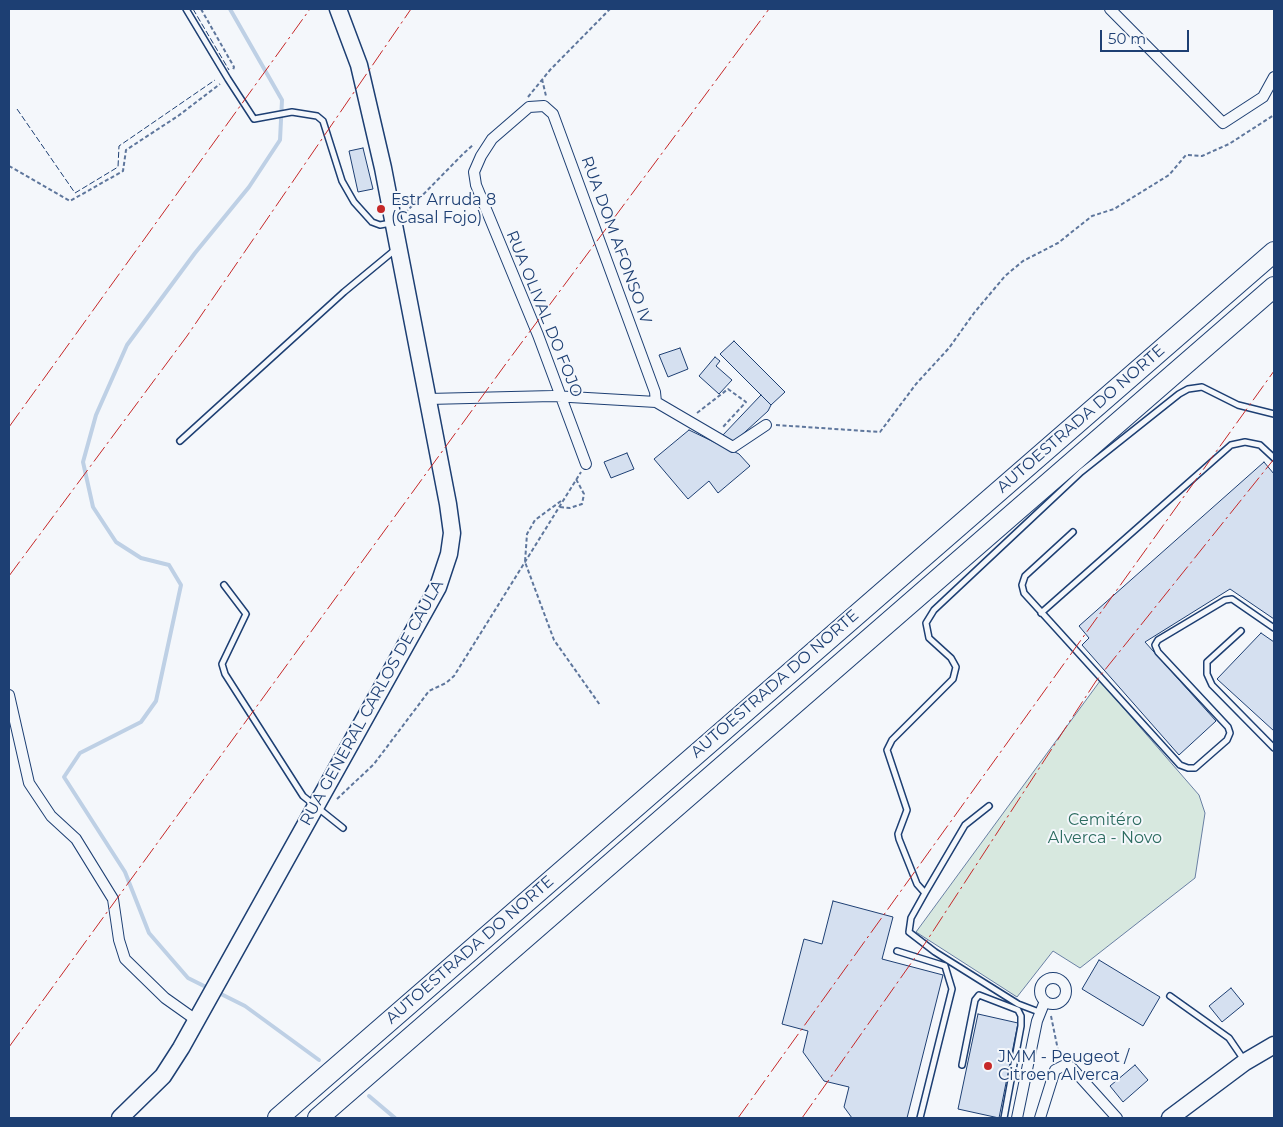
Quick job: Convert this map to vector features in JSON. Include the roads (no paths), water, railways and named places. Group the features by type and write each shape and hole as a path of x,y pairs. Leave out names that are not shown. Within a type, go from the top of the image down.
{"highway":[{"name":"AUTOESTRADA DO NORTE","path":"278,1118 1274,252"},
{"name":"AUTOESTRADA DO NORTE","path":"318,1118 1274,287"}],"main road":[{"name":"RUA GENERAL CARLOS DE CAULA","path":"120,1118 162,1076 178,1053 215,984 320,811 438,587 447,564 451,543 451,517 394,222 359,65 338,9"},
{"path":"1170,1118 1245,1062 1274,1044"}],"street":[{"path":"1110,9 1223,123 1262,97 1274,77"},
{"name":"RUA DOM AFONSO IV","path":"529,107 536,104 549,109 561,134 655,392 656,402"},
{"name":"RUA OLIVAL DO FOJO","path":"529,107 492,139 481,156 474,172 476,185 531,317 586,464"},
{"path":"428,399 561,396 656,402 733,447 766,424"},
{"path":"9,695 29,783 51,816 76,839 113,898 119,940 125,959 165,998 196,1020"},
{"path":"1018,1118 1039,1012 1045,1001"},
{"path":"1040,1118 1055,1070 1061,1065 1071,1067 1117,1118"}],"lane":[{"path":"186,9 254,119 292,112 310,113 323,121 342,180 363,215 376,224 394,222"},
{"path":"180,441 344,292 398,248"},
{"path":"925,893 917,884 898,839 899,829 907,810 887,750 892,740 926,708 956,674 955,662 929,638 926,623 934,610 1081,472 1188,389 1195,387 1208,389 1238,404 1274,414"},
{"path":"1041,613 1231,445 1245,442 1260,445 1274,458"},
{"path":"1073,532 1025,576 1022,586 1024,594 1180,765 1195,768 1227,740 1230,733 1228,727 1158,652 1155,645 1158,640 1225,600 1232,599 1274,628"},
{"path":"224,585 246,614 225,656 222,669 302,796 343,828"},
{"path":"1241,631 1207,662 1207,674 1212,684 1274,748"},
{"path":"988,806 965,825 925,893 909,925 910,934 1018,1004 1039,1012"},
{"path":"897,951 945,966 952,989 920,1118"},
{"path":"962,1065 975,1000 979,995 1018,1010 1021,1016 1021,1026 1004,1118"},
{"path":"1170,996 1229,1038 1245,1062"}],"waterway":[{"path":"210,989 188,978 149,933 125,872 64,777 80,753 141,722 156,701 181,585 169,565 141,558 116,542 93,507 83,462 96,415 127,345 195,253 249,187 280,140 282,100 230,9"},
{"path":"217,992 245,1006 319,1060"},
{"path":"369,1096 395,1118"}],"place":[{"name":"Estr Arruda 8 (Casal Fojo)","path":"381,209"},
{"name":"JMM - Peugeot / Citroen Alverca","path":"988,1066"}],"park label":[{"name":"Cemitéro Alverca - Novo","path":"1105,829"}]}
